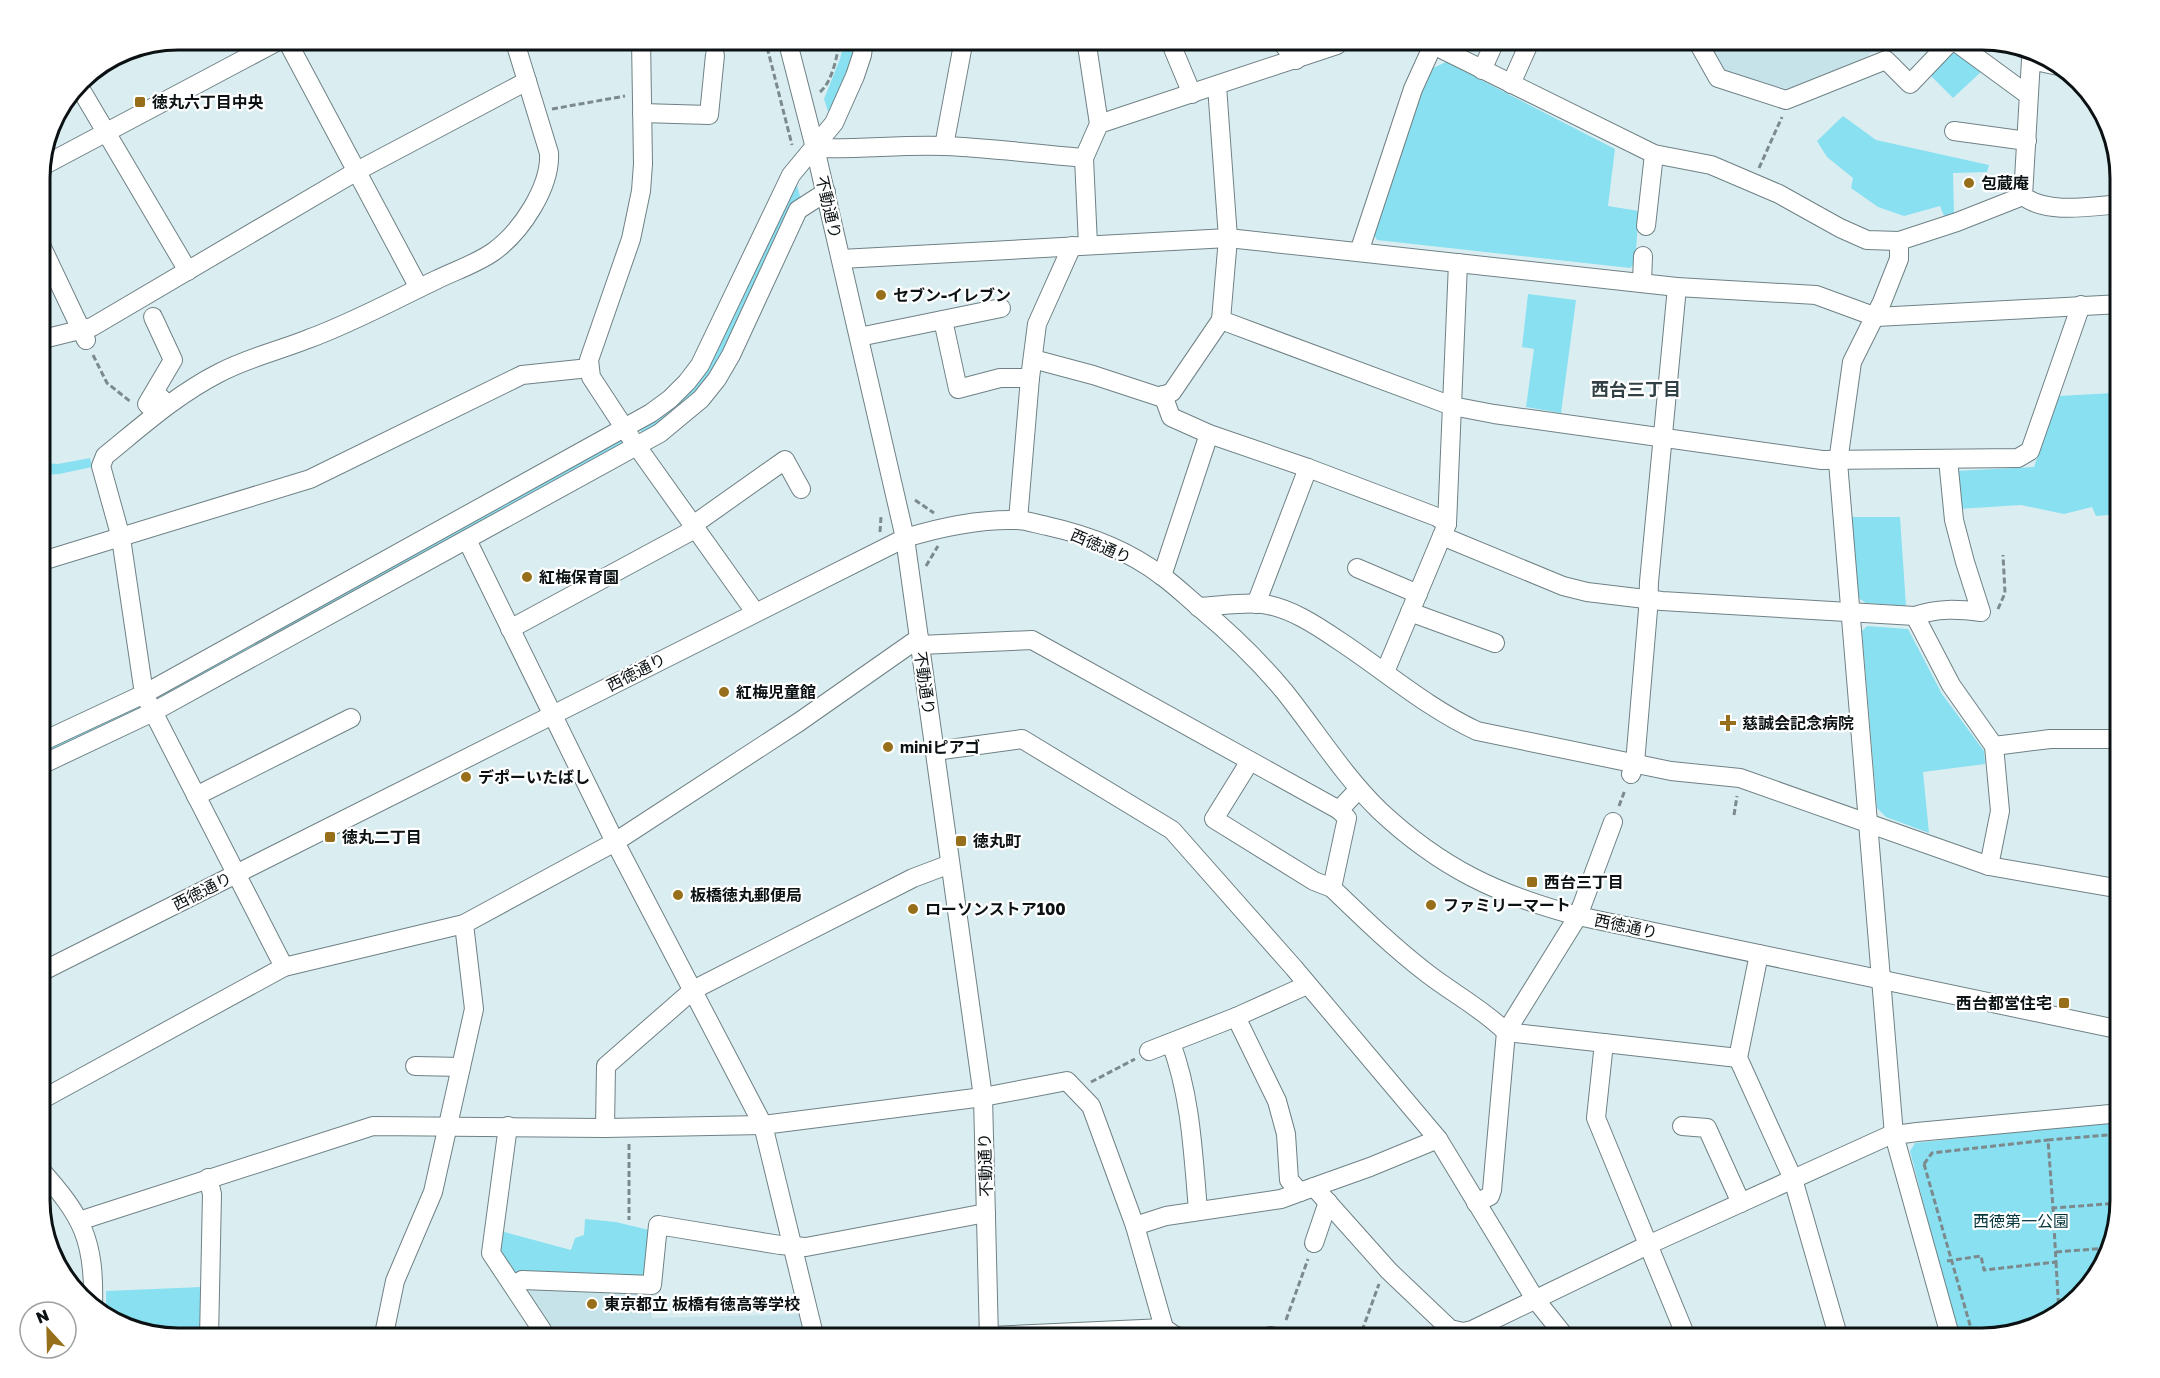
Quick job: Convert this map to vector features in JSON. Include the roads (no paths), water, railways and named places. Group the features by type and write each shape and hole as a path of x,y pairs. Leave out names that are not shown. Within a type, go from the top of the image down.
{"street":[{"path":"51,162 263,50"},
{"path":"290,50 419,288"},
{"path":"284,967 144,694 121,538 101,466 105,456 148,416 219,372 309,339 492,253 511,237 527,216 547,179 549,166 549,153 517,50"},
{"path":"641,50 643,164 641,191 631,239 589,360 591,377 637,447 755,612"},
{"name":"不動通り","path":"790,50 826,192 905,538 982,1097 989,1328"},
{"path":"50,738 144,694 651,413 670,399 700,365 791,175 834,123 851,85 863,50"},
{"path":"944,146 962,50"},
{"path":"1018,520 1037,324 1080,245 1084,158 1099,124 1088,50"},
{"path":"1174,50 1192,94"},
{"path":"1288,50 1296,60"},
{"path":"1099,124 1323,50"},
{"path":"1359,252 1425,50"},
{"path":"1443,50 1654,154 1711,165 1779,194 1840,228 1867,240 1899,241 1958,222 2023,196"},
{"path":"1482,70 1491,50"},
{"path":"1511,84 1526,50"},
{"path":"1702,50 1718,78 1786,100 1886,60 1910,84 1942,50"},
{"path":"1968,50 2028,95"},
{"path":"642,113 708,115 715,55"},
{"path":"2023,196 2030,104 2028,95 2031,60 2034,61"},
{"path":"50,339 84,335 92,327 146,306 188,271 357,171 527,81"},
{"path":"1033,359 1093,375 1160,397 1172,392 1221,320 1228,238 1217,86"},
{"path":"82,92 188,271"},
{"path":"1954,131 2027,141"},
{"path":"815,148 944,146 1084,158"},
{"path":"1646,226 1654,154"},
{"path":"50,761 153,712 660,434 701,399 717,379 798,210 826,192"},
{"path":"2023,196 2028,200 2058,208 2110,205"},
{"path":"841,259 1228,238 1677,286 1816,295 1863,314 1876,316 2110,304"},
{"path":"1899,241 1899,259 1876,316 1852,362 1838,462 1894,1135 1948,1328"},
{"path":"1642,282 1643,256"},
{"path":"1385,672 1444,530 1458,263"},
{"path":"50,264 84,335"},
{"path":"1633,768 1677,286"},
{"path":"1221,320 1452,406 1838,462 2018,458 2030,451 2080,305"},
{"path":"146,306 173,360 147,404 150,407 160,397 167,405"},
{"path":"859,338 1001,308"},
{"path":"943,320 958,388 1000,378 1030,378"},
{"path":"50,559 310,478 522,375 590,369"},
{"path":"1163,395 1171,417 1209,434 1308,468 1437,517 1444,530 1566,587 1587,592 1648,598 1915,616 1929,611 1957,609 1982,612 1954,520 1948,459"},
{"path":"1162,576 1209,434"},
{"path":"510,629 694,527 785,460 801,489"},
{"path":"1256,604 1308,468"},
{"name":"西徳通り","path":"50,967 905,538 936,528 960,524 1018,520 1094,539 1129,555 1162,576 1221,626 1265,669 1359,789 1403,830 1427,850 1455,868 1514,897 1578,916 2110,1028"},
{"path":"467,540 615,842 763,1125 812,1328"},
{"path":"1357,568 1418,594"},
{"path":"1198,607 1263,604 1290,612 1315,625 1450,718 1477,731 1633,768 1740,778 1989,866 2110,887"},
{"path":"1410,612 1495,643"},
{"path":"1915,616 1951,685 1994,746 2000,811 1989,866"},
{"path":"50,1095 284,967 464,924 615,842 920,642 1032,640 1340,810 1347,818 1332,888"},
{"path":"196,796 351,718"},
{"path":"935,751 1022,739 1172,830 1438,1139 1534,1299 1558,1328"},
{"path":"1994,746 2050,739 2110,740"},
{"path":"1250,761 1214,819 1314,881 1332,888 1392,946 1445,988 1488,1014 1506,1032 1738,1058"},
{"path":"1340,810 1359,789"},
{"path":"1476,1203 1490,1196 1492,1190 1506,1032 1578,916 1613,822"},
{"path":"605,1128 606,1066 693,990 913,879 950,864"},
{"path":"385,1328 396,1281 433,1192 474,1009 464,924"},
{"path":"1759,954 1738,1058 1793,1179 1836,1328"},
{"path":"1149,1051 1236,1017 1307,985"},
{"path":"1236,1017 1276,1101 1286,1134 1289,1179 1328,1202 1383,1274 1449,1328"},
{"path":"1171,1043 1182,1072 1192,1134 1198,1210"},
{"path":"1604,1043 1596,1118 1682,1328"},
{"path":"414,1066 461,1067"},
{"path":"79,1221 373,1126 605,1128 763,1125 982,1097 1067,1081 1079,1089 1091,1106 1135,1226 1164,1328"},
{"path":"1483,1328 1534,1299 1648,1245 1894,1135 2110,1114"},
{"path":"508,1126 491,1253 541,1328"},
{"path":"1682,1126 1707,1128 1741,1203"},
{"path":"1135,1226 1166,1216 1198,1210 1281,1199 1370,1167 1438,1139"},
{"path":"208,1178 212,1194 209,1328"},
{"path":"50,1180 65,1197 79,1221 90,1249 94,1275 93,1297"},
{"path":"1314,1243 1328,1202"},
{"path":"513,1285 522,1280 652,1285 658,1225 792,1246 806,1246 986,1213"}],"place":[{"name":"徳丸六丁目中央","path":"140,102"},
{"name":"包蔵庵","path":"1969,183"},
{"name":"セブン-イレブン","path":"881,295"},
{"name":"紅梅保育園","path":"527,577"},
{"name":"紅梅児童館","path":"724,692"},
{"name":"慈誠会記念病院","path":"1728,723"},
{"name":"miniピアゴ","path":"888,747"},
{"name":"デポーいたばし","path":"466,777"},
{"name":"徳丸二丁目","path":"330,837"},
{"name":"徳丸町","path":"961,841"},
{"name":"西台三丁目","path":"1532,882"},
{"name":"板橋徳丸郵便局","path":"678,895"},
{"name":"ファミリーマート","path":"1431,905"},
{"name":"ローソンストア100","path":"913,909"},
{"name":"西台都営住宅","path":"2064,1003"},
{"name":"東京都立 板橋有徳高等学校","path":"592,1304"}],"district":[{"name":"西台三丁目","path":"1636,389"}],"park label":[{"name":"西徳第一公園","path":"2021,1221"}]}
